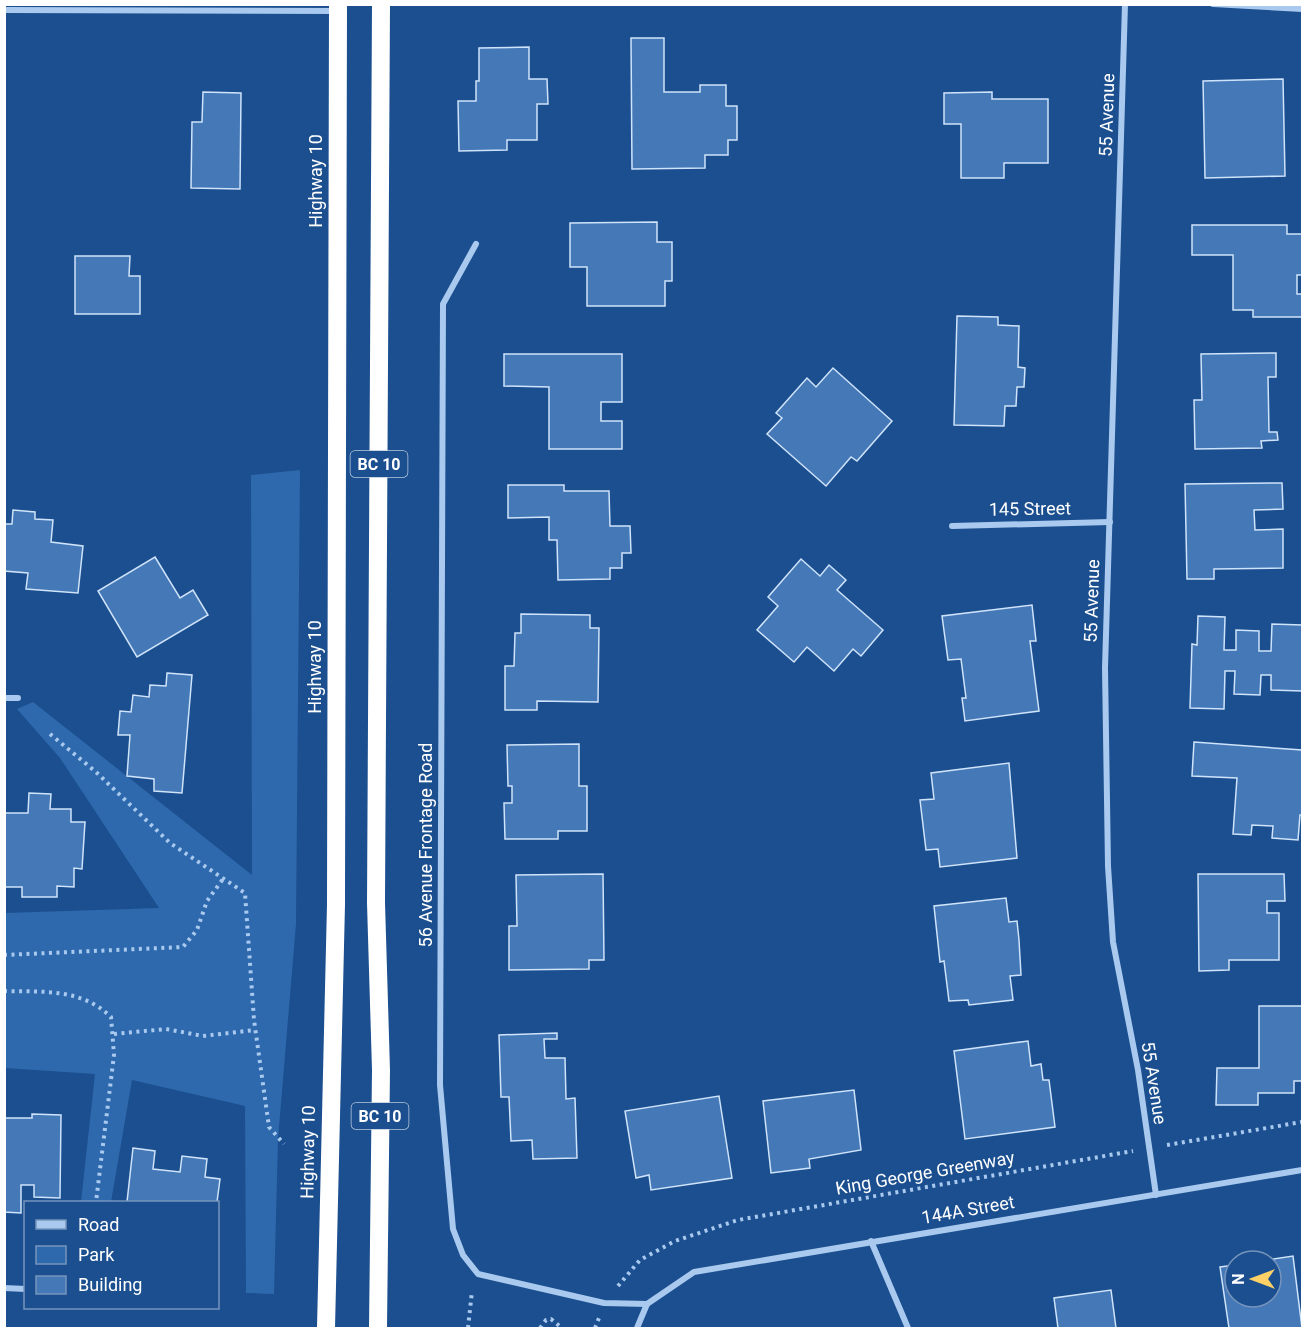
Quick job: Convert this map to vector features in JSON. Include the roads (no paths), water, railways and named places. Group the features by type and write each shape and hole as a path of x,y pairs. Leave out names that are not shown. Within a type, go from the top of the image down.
{"highway":[{"name":"BC 10","path":"378,1329 381,1070 376,891 381,4"},
{"name":"Highway 10","path":"326,1329 336,904 338,8"}],"street":[{"name":"55 Avenue","path":"1125,4 1105,668 1108,866 1113,942 1138,1070 1156,1195"},
{"path":"1214,4 1302,7"},
{"path":"4,10 338,8"},
{"name":"56 Avenue Frontage Road","path":"476,244 443,304 440,1085 453,1229 463,1255 478,1274 604,1303 647,1304"},
{"name":"145 Street","path":"952,526 1110,522"},
{"path":"4,698 18,698"},
{"name":"144A Street","path":"647,1304 694,1272 1302,1170"},
{"path":"871,1242 908,1329"},
{"path":"4,1288 24,1289"},
{"path":"638,1329 647,1304"}]}
